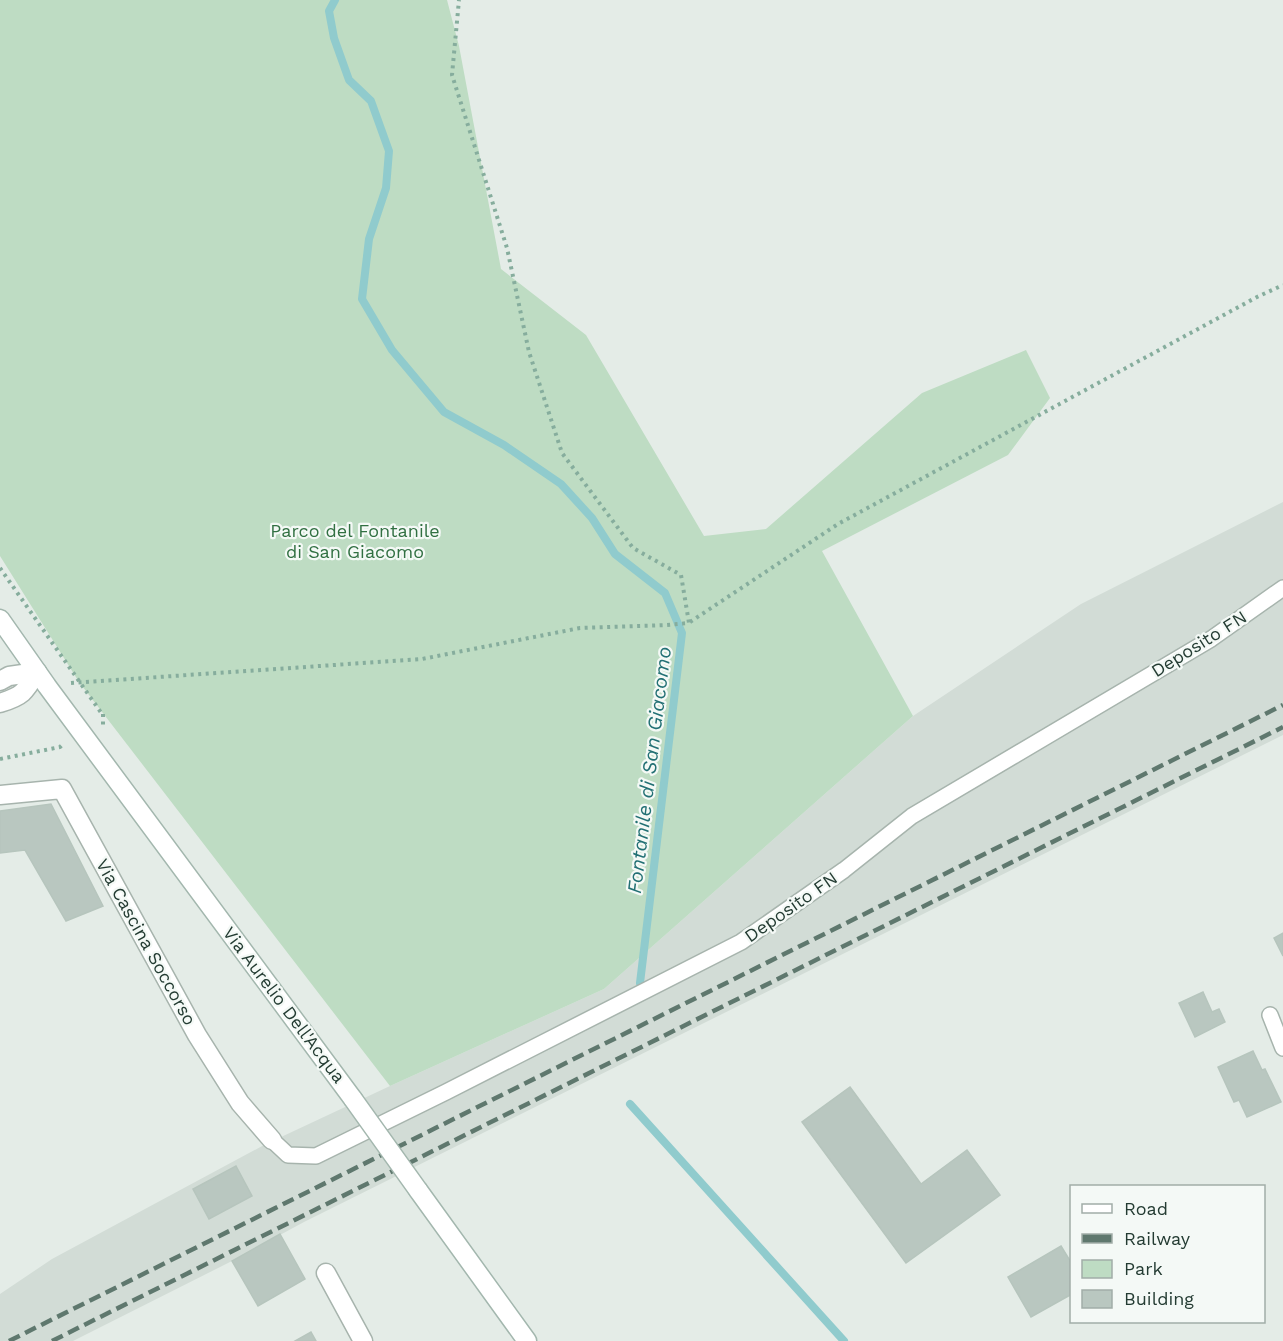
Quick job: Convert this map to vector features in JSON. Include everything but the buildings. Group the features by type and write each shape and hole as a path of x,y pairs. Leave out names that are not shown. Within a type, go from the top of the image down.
{"street":[{"name":"Via Aurelio Dell'Acqua","path":"0,619 527,1341"},
{"path":"0,681 9,676 42,679"},
{"path":"0,702 26,691 42,679"},
{"name":"Via Cascina Soccorso","path":"0,795 62,789 197,1035 240,1103 272,1140"},
{"path":"326,1273 363,1341"}],"lane":[{"name":"Deposito FN","path":"272,1140 288,1155 316,1156 741,942 844,870 912,816 1211,639 1283,588"},
{"path":"1270,1015 1283,1048"}],"path":[{"path":"459,0 452,75 507,248 529,352 562,453 633,548 681,575 687,623"},
{"path":"42,679 91,681 422,659 580,628 687,623 838,524 1236,308 1283,285"}],"shaded area":[{"path":"1283,502 1283,735 304,1222 73,1341 0,1341 0,1294 52,1259 264,1145 604,989 913,716 1081,604"}],"green space":[{"name":"Parco del Fontanile di San Giacomo","path":"0,0 447,0 459,46 501,269 586,335 704,536 766,529 922,393 1026,350 1050,398 1008,455 822,551 913,716 604,989 390,1086 79,682 0,556"}],"waterway":[{"name":"Fontanile di San Giacomo","path":"335,0 329,11 334,38 349,80 371,101 389,151 386,188 369,239 362,299 392,350 444,412 504,445 561,484 592,518 615,554 665,593 682,633 640,983"},
{"name":"Fontanile di San Giacomo","path":"630,1104 844,1341"}],"railway":[{"path":"9,1341 1283,705"},
{"path":"52,1341 1283,727"}]}
